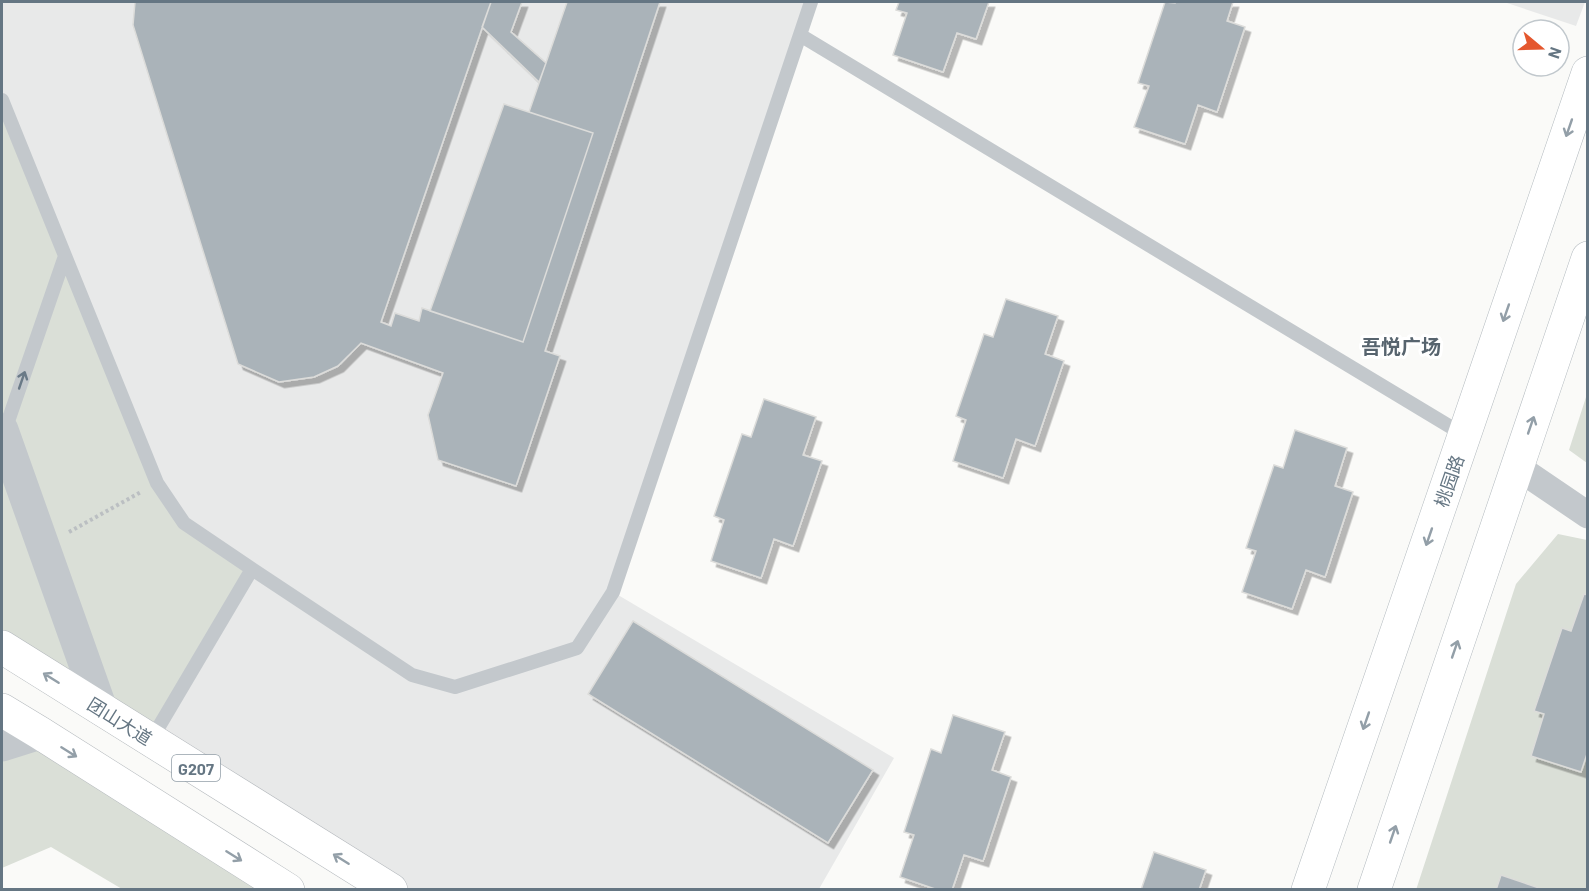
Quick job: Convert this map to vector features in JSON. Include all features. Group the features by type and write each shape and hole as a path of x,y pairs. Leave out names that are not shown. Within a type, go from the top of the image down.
{"main road":[{"name":"桃园路","path":"1308,890 1587,73"},
{"path":"1374,890 1587,258"},
{"name":"团山大道","path":"2,647 391,890"},
{"path":"2,710 288,890"}],"street":[{"path":"2,432 100,709"},
{"path":"1517,467 1587,515"},
{"path":"2,745 40,733"}],"lane":[{"path":"2,100 157,483 184,523 412,675 455,687 577,648 613,592 811,2"},
{"path":"800,35 1464,436"},
{"path":"2,432 65,256"},
{"path":"151,740 252,569"}],"path":[{"path":"43,547 157,483"}],"shaded area":[{"path":"2,2 811,2 613,592 894,758 819,889 391,889 101,709 2,430"},
{"path":"1504,2 1585,2 1576,26 1571,24 1571,18 1552,18"},
{"path":"2,100 157,483 184,523 252,569 151,740 2,647"},
{"path":"1587,394 1587,463 1569,450"},
{"path":"1558,534 1587,540 1587,889 1416,890 1516,584"},
{"path":"2,710 288,889 122,889 51,847 2,868"}],"building":[{"path":"135,2 491,2 381,322 391,326 395,313 419,321 422,308 523,342 593,133 529,112 567,2 660,2 545,351 560,356 516,486 438,460 428,415 443,373 361,343 338,366 314,377 279,382 238,364 133,25"},
{"path":"491,2 522,2 511,32 546,63 539,82 482,27"},
{"path":"899,2 989,2 976,39 957,33 943,72 893,55 907,13 896,10"},
{"path":"1165,2 1233,2 1227,21 1245,27 1217,112 1198,105 1185,144 1134,127 1149,86 1138,83"},
{"path":"504,104 593,133 523,342 430,311"},
{"path":"1006,299 1058,316 1045,354 1064,361 1035,446 1016,439 1003,478 953,461 966,420 956,416 984,334 993,337"},
{"path":"764,399 816,417 803,455 822,461 793,546 774,539 761,578 711,561 724,520 714,516 742,434 751,437"},
{"path":"1295,430 1347,448 1335,486 1353,492 1325,577 1306,570 1292,609 1242,592 1256,551 1246,548 1274,465 1283,468"},
{"path":"1584,594 1588,595 1588,751 1581,772 1531,756 1544,714 1534,711 1562,628 1571,631"},
{"path":"633,621 873,770 828,843 588,694"},
{"path":"953,715 1005,732 992,770 1011,777 983,861 964,855 952,890 938,890 900,877 914,835 904,832 931,749 941,753"},
{"path":"1154,852 1206,870 1199,890 1141,890"},
{"path":"1501,875 1542,889 1542,890 1496,890"}],"district":[{"name":"吾悦广场","path":"1401,346"}]}
